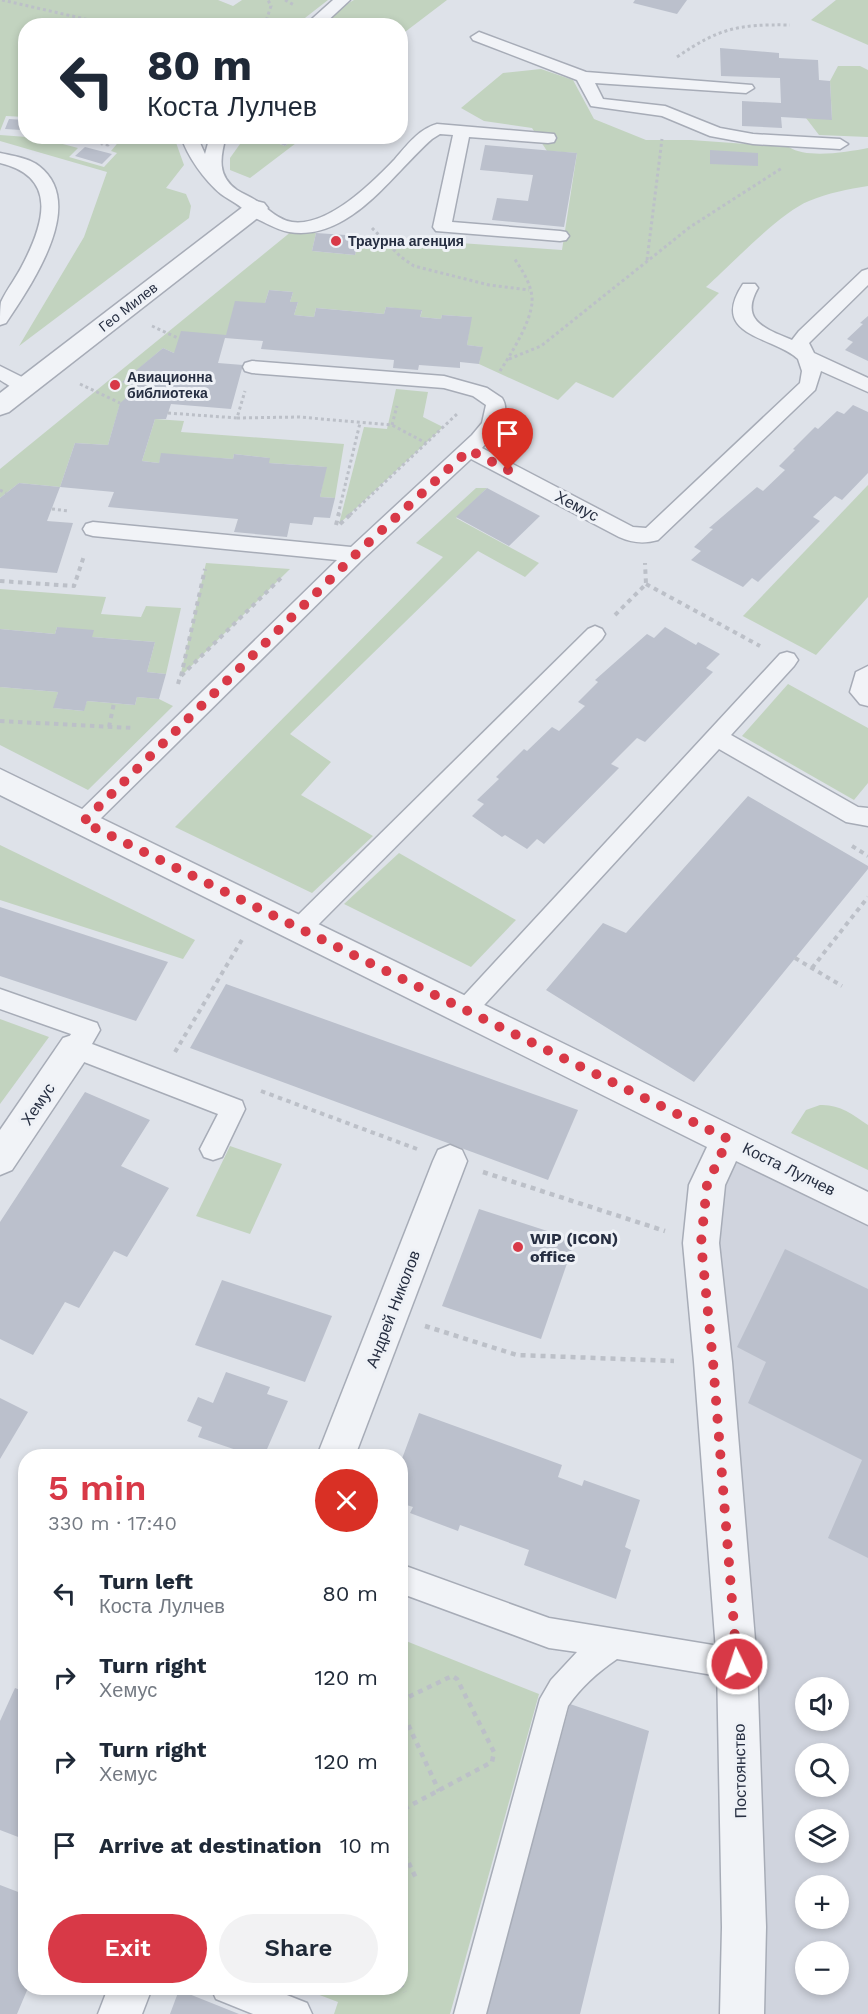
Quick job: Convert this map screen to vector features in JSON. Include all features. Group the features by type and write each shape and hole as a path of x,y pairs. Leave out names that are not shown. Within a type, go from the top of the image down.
{"street":[{"name":"Гео Милев","path":"0,406 254,209"},
{"name":"Коста Лулчев","path":"0,781 868,1209"},
{"name":"Хемус","path":"0,1159 75,1048"},
{"name":"Постоянство","path":"728,1139 707,1185 701,1243 713,1362 737,1664 744,1927 742,2014"},
{"name":"Андрей Николов","path":"339,1449 450,1161"},
{"path":"120,2014 127,1995"}],"lane":[{"path":"321,18 342,0"},
{"path":"479,37 584,78 746,88"},
{"path":"584,78 597,103 665,111 716,132 753,139 840,144"},
{"path":"192,144 194,151 213,175 233,196 291,227 333,219 374,189 425,135 437,129 548,138"},
{"path":"462,131 442,227 560,236"},
{"path":"213,175 211,157 215,144"},
{"path":"0,158 23,164 37,172 45,185 52,205 50,223 43,241 0,319"},
{"name":"Хемус","path":"469,450 626,532 635,536 651,535 808,386 812,377 800,343 805,335 868,275"},
{"path":"749,288 742,296 741,308 746,321 755,330 868,386"},
{"path":"83,822 350,561 469,450 490,428 496,411 495,402 480,392 444,382 252,367"},
{"path":"0,372 26,386"},
{"path":"93,529 213,540 350,561"},
{"path":"247,555 299,561 350,561"},
{"path":"299,929 595,634"},
{"path":"466,1009 787,660"},
{"path":"868,674 864,678 861,692 868,698"},
{"path":"716,737 854,816 868,817"},
{"path":"0,999 87,1030 75,1048 233,1109 213,1149"},
{"path":"408,1581 549,1633 737,1664"},
{"path":"470,2014 555,1699 566,1682 588,1659 614,1644"},
{"path":"246,1995 296,2014"}],"path":[{"path":"2,0 81,18"},
{"path":"267,18 271,6 268,0"},
{"path":"644,81 705,37 727,28 756,24 790,25"},
{"path":"647,260 665,111"},
{"path":"508,359 541,346 690,227 766,177 812,153 840,144"},
{"path":"333,219 358,222 373,229 401,257 420,268 489,285 530,290"},
{"path":"360,423 335,528 492,381 508,359 532,304 530,290 518,263 512,256"},
{"path":"149,325 178,338"},
{"path":"77,383 120,404"},
{"path":"237,418 242,401"},
{"path":"168,413 237,418 299,417 392,425 426,443"},
{"path":"0,490 6,493"},
{"path":"52,509 72,511"},
{"path":"0,581 74,586 93,529"},
{"path":"178,686 213,540"},
{"path":"180,677 299,561"},
{"path":"595,634 646,584 787,660"},
{"path":"109,727 114,703"},
{"path":"0,721 178,731"},
{"path":"812,968 868,897"},
{"path":"171,1058 246,933"},
{"path":"795,958 842,986"},
{"path":"260,1091 450,1161 701,1243"},
{"path":"390,1315 517,1355 713,1362"},
{"path":"408,1697 452,1676 457,1679 494,1752 492,1762 408,1807"},
{"path":"408,1724 439,1791"},
{"path":"408,1861 417,1880"}],"shaded area":[{"path":"728,1139 868,1208 868,2014 742,2014 715,1164"}],"green space":[{"path":"0,0 218,0 233,6 242,0 328,0 305,18 18,18 18,117 6,116 0,131"},
{"path":"354,0 447,0 408,30 408,18 331,18 338,9"},
{"path":"836,0 868,0 868,45 811,20"},
{"path":"838,66 860,66 868,70 868,137 819,135 806,118 832,119 830,81"},
{"path":"541,69 573,80 594,119 646,140 691,140 789,147 797,151 816,154 868,148 868,186 809,201 770,227 706,287 719,293 613,398 576,382 558,400 479,364 482,347 467,345 471,317 442,315 441,319 420,317 422,311 386,307 384,314 316,308 314,317 294,315 298,302 290,302 293,292 269,290 265,303 226,335 174,353 163,348 123,382 137,389 120,404 108,445 75,443 60,487 19,483 0,498 0,469 292,231 316,233 312,251 355,255 360,236 562,250 577,153 547,151 532,128 484,121 461,108 503,73"},
{"path":"0,135 18,136 18,144 63,144 78,148 69,157 104,167 117,153 111,151 117,144 176,144 184,165 166,188 186,194 191,206 189,218 19,346 84,237 107,172 0,141"},
{"path":"240,144 285,146 295,144 250,178 230,170 230,158"},
{"path":"396,389 428,392 423,417 443,427 339,524 364,427 387,429"},
{"path":"155,419 184,421 181,432 344,444 335,498 320,497 326,467 269,463 269,458 234,454 233,459 162,454 159,463 142,461"},
{"path":"868,485 868,597 816,655 743,616"},
{"path":"476,488 487,488 456,518 539,563 525,577 478,551 290,734 331,762 301,795 373,836 312,893 175,827 443,557 416,543"},
{"path":"206,563 290,569 180,677"},
{"path":"0,589 106,597 101,614 141,617 146,606 181,608 166,674 147,672 155,642 92,637 57,627 55,634 0,629"},
{"path":"788,684 868,728 868,783 854,800 742,736"},
{"path":"0,687 58,692 54,708 83,711 87,701 135,705 137,697 159,699 173,706 88,790 0,745"},
{"path":"0,845 195,940 183,959 0,900"},
{"path":"399,853 516,920 471,967 344,904"},
{"path":"0,1019 49,1037 0,1104"},
{"path":"820,1105 839,1108 868,1125 868,1170 791,1133 806,1110"},
{"path":"230,1146 282,1164 250,1234 196,1216"},
{"path":"408,1642 539,1694 450,2014 334,2014 338,2002 320,1995 408,1995"}],"building":[{"path":"635,0 687,0 677,14 633,3"},
{"path":"720,48 779,53 779,58 818,60 819,80 830,81 832,120 781,117 782,128 742,126 742,101 781,103 780,78 721,76"},
{"path":"9,119 18,120 18,130 5,129"},
{"path":"485,145 577,153 564,227 492,220 497,198 528,201 533,175 480,170"},
{"path":"85,147 112,154 102,164 75,156"},
{"path":"710,150 758,153 758,166 710,164"},
{"name":"Траурна агенция","path":"316,233 360,236 355,255 312,251"},
{"path":"269,290 293,292 290,302 298,302 294,315 314,317 316,308 384,314 386,307 422,310 420,317 441,319 442,315 472,317 467,345 483,347 479,364 460,362 460,368 419,365 418,370 393,368 394,360 261,349 263,341 225,338 218,363 243,365 231,409 171,404 166,419 155,419 142,461 159,463 161,453 233,459 234,454 270,458 269,463 327,467 320,497 335,498 330,518 314,517 312,525 290,523 287,537 234,532 238,519 108,507 114,492 60,487 75,443 108,445 120,403 137,389 122,382 163,348 174,353 181,331 226,335 235,301 265,303"},
{"path":"868,316 868,361 845,350 853,342 847,339"},
{"path":"853,405 868,412 868,473 842,500 835,496 813,517 820,521 758,582 752,578 743,587 691,560 701,551 694,547 713,529 709,528 757,487 763,491 785,470 779,466 815,427 818,429 837,411 844,414"},
{"path":"19,483 60,487 47,521 73,523 57,573 0,568 0,498"},
{"path":"487,488 540,516 509,546 456,517"},
{"path":"57,627 94,630 92,637 155,642 147,672 166,674 159,699 137,697 135,705 87,701 84,711 53,708 58,692 0,687 0,629 55,634"},
{"path":"665,627 696,645 698,642 720,654 706,668 713,672 645,742 637,738 611,764 619,768 544,844 537,839 527,849 505,835 502,837 472,816 484,804 477,800 499,779 496,777 524,749 527,751 552,727 559,731 585,706 578,702 598,682 595,680 647,634 654,638"},
{"path":"748,796 868,866 868,869 694,1082 546,990 603,923 626,933"},
{"path":"0,907 168,962 136,1021 0,976"},
{"path":"226,984 578,1110 548,1180 190,1048"},
{"path":"85,1092 150,1120 121,1166 169,1188 127,1257 114,1251 79,1308 65,1302 33,1355 0,1339 0,1222"},
{"path":"479,1209 575,1240 541,1339 442,1306"},
{"path":"785,1249 868,1289 868,1558 828,1538 862,1460 748,1403 766,1362 737,1347"},
{"path":"222,1280 332,1316 305,1382 195,1345"},
{"path":"226,1372 270,1387 267,1394 288,1401 267,1449 233,1449 198,1437 202,1427 187,1421 198,1397 213,1403"},
{"path":"0,1398 28,1412 0,1459"},
{"path":"419,1413 562,1465 558,1477 582,1486 584,1480 640,1500 625,1547 631,1550 616,1599 524,1565 529,1550 460,1525 458,1531 410,1513 413,1507 408,1505 408,1449 406,1449"},
{"path":"15,1688 18,1689 18,1837 0,1830 0,1721"},
{"path":"570,1704 649,1731 580,2014 486,2014"},
{"path":"0,1885 18,1892 18,1995 25,1995 17,2014 0,2014"},
{"path":"177,1995 192,1995 239,2014 170,2014"}],"place":[{"name":"Траурна агенция","path":"336,241"},
{"name":"Авиационна библиотека","path":"115,385"},
{"name":"WIP (ICON) office","path":"518,1247"}],"route":[{"path":"508,470 469,450 355,555 83,822 728,1139 707,1185 701,1243 713,1362 737,1664"}]}
